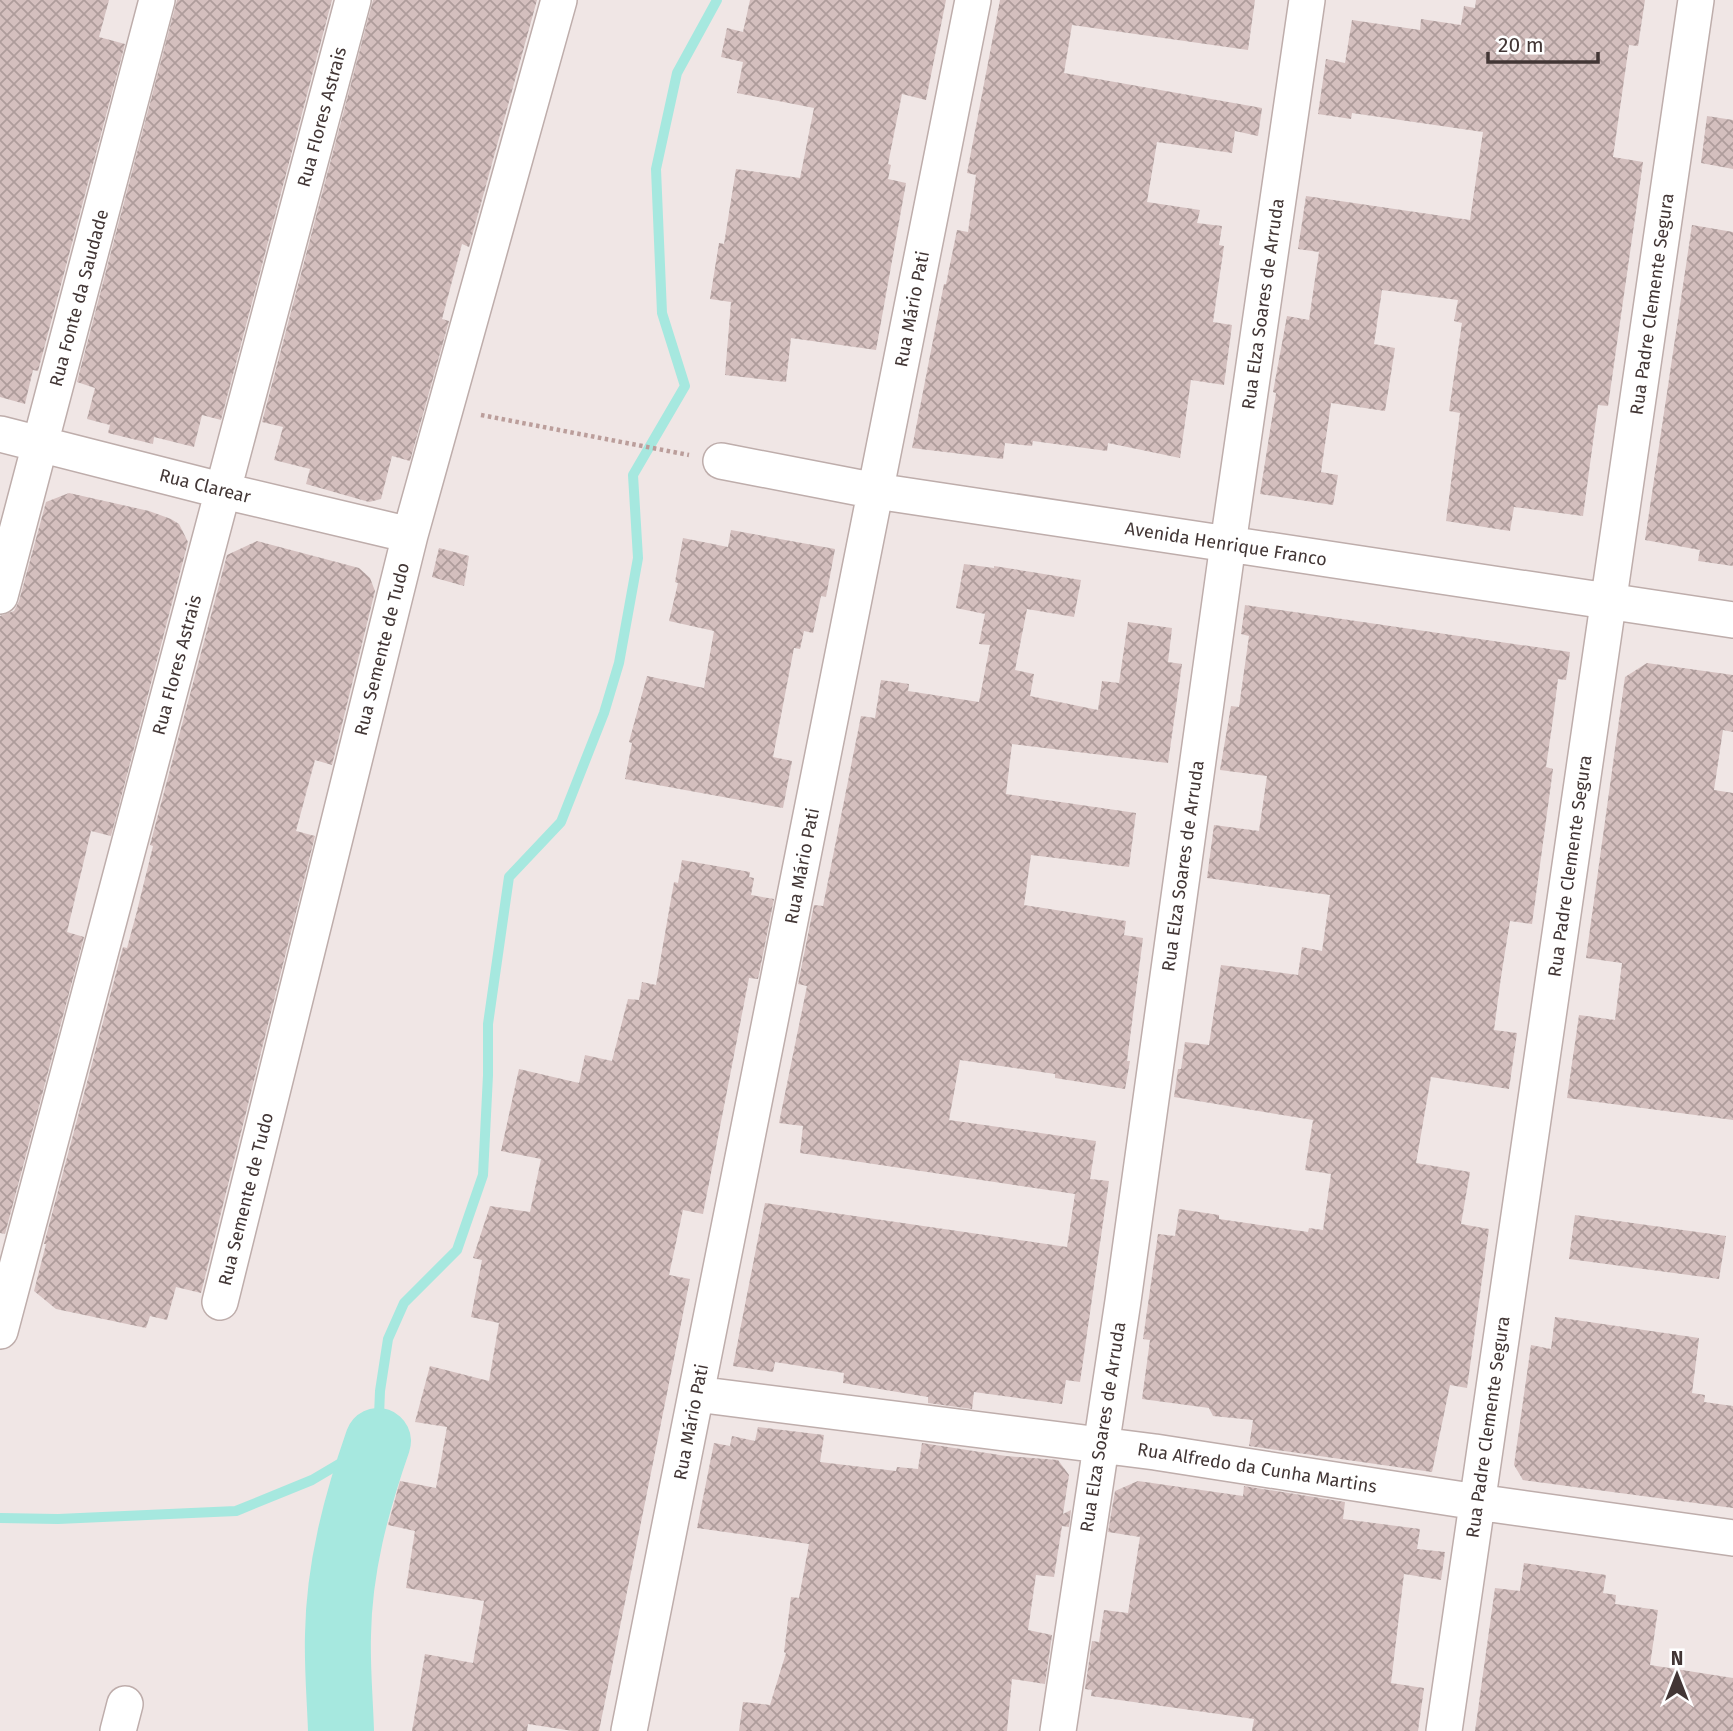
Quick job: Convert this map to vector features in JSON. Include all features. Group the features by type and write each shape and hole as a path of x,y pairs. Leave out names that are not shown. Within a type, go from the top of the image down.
{"street":[{"name":"Rua Fonte da Saudade","path":"0,596 157,0"},
{"name":"Rua Flores Astrais","path":"0,1331 353,0"},
{"name":"Rua Semente de Tudo","path":"220,1302 410,535 559,0"},
{"name":"Rua Mário Pati","path":"629,1731 973,0"},
{"name":"Rua Elza Soares de Arruda","path":"1058,1731 1123,1301 1307,0"},
{"name":"Rua Padre Clemente Segura","path":"1444,1731 1696,0"},
{"name":"Rua Clarear","path":"0,434 410,535"},
{"name":"Avenida Henrique Franco","path":"721,461 876,491 1733,620"},
{"name":"Rua Alfredo da Cunha Martins","path":"696,1394 1100,1444 1733,1538"}],"path":[{"path":"447,408 721,461"}],"building":[{"path":"0,0 109,0 99,37 125,44 38,371 33,370 25,404 0,397"},
{"path":"177,0 332,0 221,420 202,415 194,447 154,437 153,444 108,433 110,425 87,419 95,388 77,382"},
{"path":"373,0 537,0 469,247 462,244 442,319 449,321 410,461 392,456 381,499 369,502 306,484 310,469 274,460 283,427 262,422"},
{"path":"750,0 946,0 926,100 902,94 888,164 891,165 888,179 906,183 876,350 791,338 786,382 725,375 731,302 710,299 719,243 724,244 736,169 800,178 814,108 737,93 743,62 721,57 727,28 743,32"},
{"path":"1000,0 1255,0 1248,50 1072,25 1064,73 1262,108 1258,136 1235,131 1232,153 1157,142 1147,202 1200,210 1197,223 1222,226 1219,245 1224,246 1213,322 1232,325 1224,385 1191,380 1180,458 1108,443 1107,451 1033,441 1032,446 1005,443 1003,459 912,448 957,230 968,232 976,175 967,173"},
{"path":"1476,0 1645,0 1638,46 1629,45 1613,157 1643,162 1608,406 1598,405 1583,516 1514,507 1510,531 1446,521 1460,413 1449,411 1462,323 1454,321 1458,300 1382,290 1374,344 1395,348 1385,411 1331,403 1321,472 1338,475 1333,505 1260,494 1276,393 1273,392 1287,316 1309,320 1319,252 1298,249 1306,196 1470,220 1483,132 1352,113 1351,119 1318,114 1326,59 1345,63 1352,20 1420,30 1421,19 1461,25 1464,6 1475,8"},
{"path":"1707,116 1733,120 1733,169 1701,163"},
{"path":"1692,225 1733,232 1733,566 1698,561 1700,550 1645,540"},
{"path":"69,493 149,511 171,519 179,524 188,542 111,836 91,831 67,932 84,937 5,1234 0,1233 0,616 14,611 19,601 46,502"},
{"path":"731,530 835,549 826,597 821,596 813,633 804,631 800,649 794,648 773,757 792,761 783,808 625,779 632,743 629,742 647,676 704,688 714,631 669,621 678,583 675,582 683,538 728,547"},
{"path":"257,541 359,568 370,578 375,591 332,765 315,760 296,831 315,836 201,1293 176,1287 167,1320 150,1316 146,1328 56,1309 34,1291 123,947 127,948 137,911 153,846 150,845 227,555"},
{"path":"439,548 469,556 464,586 432,577"},
{"path":"964,564 1081,580 1074,617 1027,609 1015,670 1034,674 1030,696 1098,710 1102,681 1119,683 1128,622 1172,628 1168,662 1182,664 1168,763 1012,744 1006,794 1136,813 1129,867 1031,855 1024,905 1126,921 1124,935 1143,938 1125,1089 1055,1078 1055,1074 960,1060 949,1120 1096,1141 1090,1179 1109,1181 1080,1382 1066,1380 1062,1404 974,1392 972,1409 928,1403 928,1397 843,1383 844,1373 775,1362 773,1372 733,1366 765,1203 1067,1247 1075,1194 800,1153 803,1126 779,1123 807,986 798,984 814,905 823,906 861,716 875,718 881,680 909,684 908,691 979,702 990,645 979,644 985,614 956,608"},
{"path":"1245,605 1570,652 1566,680 1558,679 1546,767 1553,769 1532,924 1510,921 1501,977 1494,1030 1517,1033 1509,1089 1431,1077 1416,1163 1470,1172 1461,1224 1489,1229 1467,1388 1450,1385 1432,1472 1249,1446 1253,1420 1213,1416 1209,1408 1142,1399 1150,1340 1143,1339 1158,1234 1175,1236 1179,1209 1219,1215 1219,1219 1308,1232 1309,1228 1323,1230 1331,1174 1305,1170 1313,1120 1174,1097 1185,1042 1209,1045 1221,965 1298,975 1302,947 1322,951 1330,895 1207,878 1214,825 1259,831 1267,776 1220,770 1231,706 1239,707 1249,636 1241,634"},
{"path":"1647,663 1733,675 1733,732 1723,730 1714,790 1733,793 1733,1120 1567,1098 1579,1015 1615,1020 1622,963 1586,958 1625,677"},
{"path":"682,860 750,872 749,877 754,878 751,895 774,899 758,979 749,978 703,1214 683,1210 669,1275 690,1279 599,1731 573,1731 528,1724 527,1731 412,1731 425,1654 473,1663 484,1601 406,1588 415,1531 388,1525 400,1481 436,1488 447,1427 415,1422 430,1366 489,1381 499,1323 471,1317 482,1260 473,1258 490,1206 530,1212 541,1159 501,1151 519,1069 579,1083 585,1055 612,1061 628,999 639,1000 642,982 656,985 674,882 678,883"},
{"path":"1575,1215 1726,1236 1719,1279 1569,1259"},
{"path":"1555,1317 1699,1338 1692,1393 1705,1395 1704,1402 1733,1406 1733,1508 1523,1480 1514,1465 1531,1345 1551,1349"},
{"path":"758,1427 824,1435 820,1462 896,1471 897,1467 918,1469 922,1443 1006,1456 1058,1460 1069,1475 1063,1514 1071,1510 1069,1527 1062,1526 1054,1577 1036,1575 1028,1630 1052,1635 1045,1684 1012,1679 1007,1731 739,1731 743,1702 770,1705 786,1653 791,1597 799,1598 809,1544 697,1528 714,1443 730,1446 732,1436 755,1441"},
{"path":"1138,1481 1243,1496 1244,1486 1345,1502 1343,1519 1420,1529 1417,1549 1445,1552 1441,1580 1404,1574 1391,1683 1424,1688 1418,1731 1252,1731 1254,1719 1091,1696 1092,1690 1085,1689 1092,1641 1099,1642 1104,1610 1128,1613 1140,1537 1108,1532 1115,1491"},
{"path":"1524,1563 1606,1575 1603,1593 1616,1595 1615,1604 1658,1610 1650,1665 1733,1678 1733,1731 1475,1731 1495,1588 1520,1591"}],"waterway":[{"path":"0,1518 58,1519 236,1511 312,1480 378,1441 380,1391 388,1339 404,1303 457,1250 483,1175 488,1024 509,877 561,822 604,713 619,663 638,558 633,475 685,386 662,313 656,169 677,73 717,0"},
{"path":"341,1731 338,1647 345,1561 356,1512 378,1441"}]}
